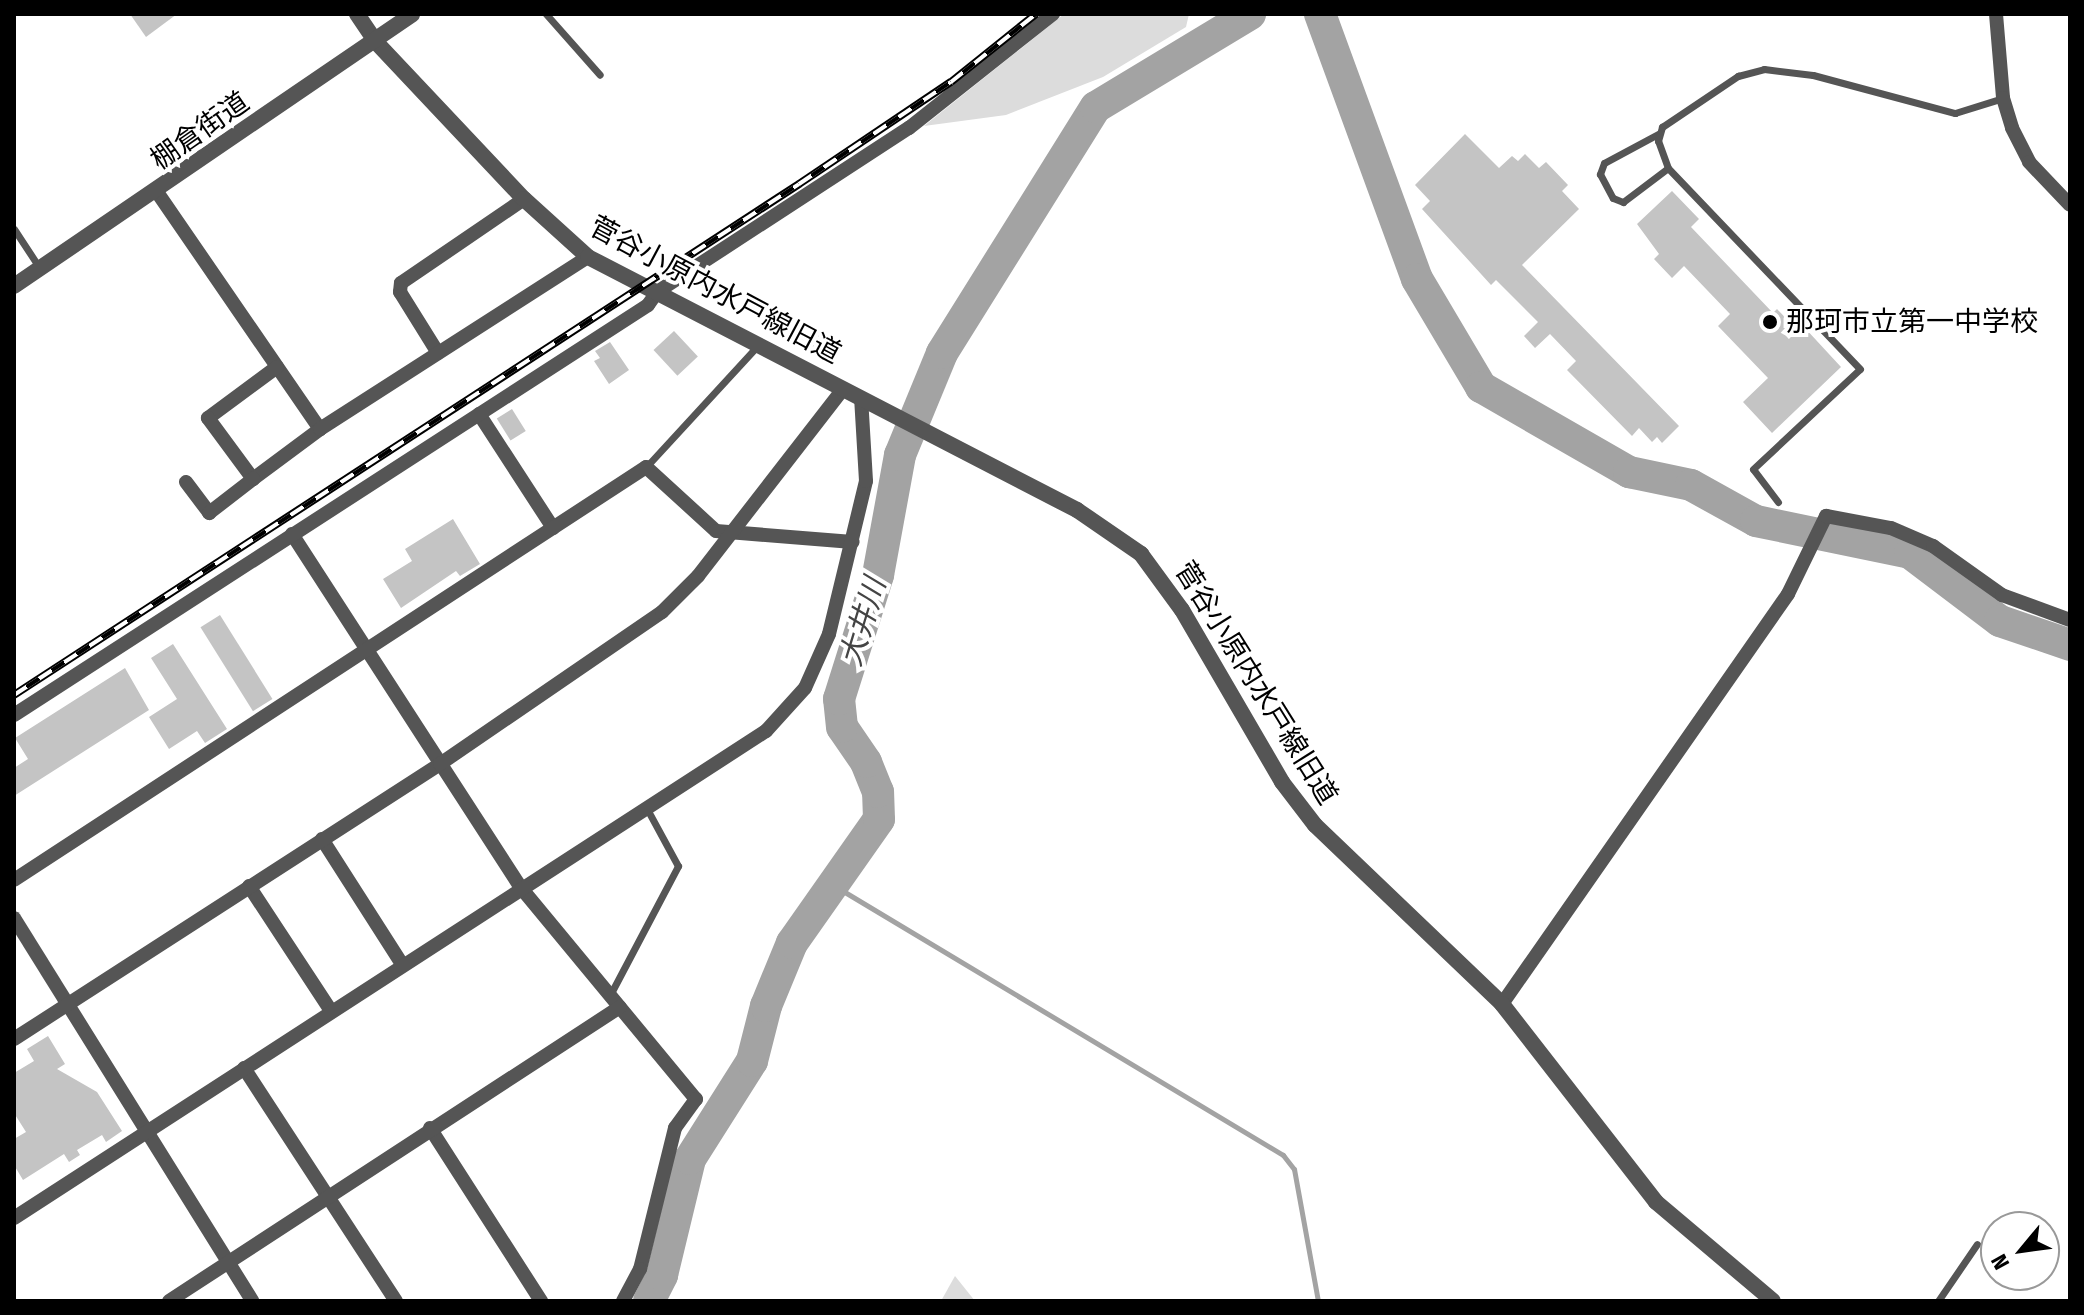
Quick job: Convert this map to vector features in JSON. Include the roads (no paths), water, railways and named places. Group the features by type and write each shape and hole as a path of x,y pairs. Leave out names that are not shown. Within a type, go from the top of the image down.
{"street":[{"name":"菅谷小原内水戸線旧道","path":"357,14 375,41 524,199 588,257 1077,510 1141,554 1182,610 1297,802 1502,1004 1656,1202 1773,1301"},
{"name":"棚倉街道","path":"14,286 157,192 412,14"},
{"path":"14,715 648,305 657,292 909,128 1053,14"},
{"path":"1996,14 2003,98 2029,162 2070,205"},
{"path":"157,192 320,429"},
{"path":"438,353 400,292 401,283 524,199"},
{"path":"186,482 209,513 320,429 588,257"},
{"path":"253,479 208,418 277,367"},
{"path":"14,1039 440,764 662,612 731,535 843,389"},
{"path":"14,1218 766,731 805,688 829,634 866,481 861,398"},
{"path":"479,414 553,528"},
{"path":"14,880 646,467 716,531 731,535 853,542"},
{"path":"1502,1004 1780,607 1816,543 1826,516 1891,528 1965,564 2002,595 2070,620"},
{"path":"292,534 522,889 696,1099 675,1128 640,1269 623,1301"},
{"path":"322,839 402,964"},
{"path":"249,886 331,1011"},
{"path":"14,918 71,1001 252,1301"},
{"path":"169,1301 620,1007"},
{"path":"244,1068 396,1301"},
{"path":"430,1128 541,1301"}],"lane":[{"path":"546,14 600,75"},
{"path":"1668,168 1623,202 1613,198 1600,174 1604,163 1658,134 1738,76 1764,69 1813,75 1955,113 2003,98"},
{"path":"1658,134 1668,168 1860,369 1753,469 1778,502"},
{"path":"14,229 40,269"},
{"path":"646,467 758,345"},
{"path":"610,995 678,866 647,809"},
{"path":"1938,1301 1977,1244"}],"waterway":[{"name":"大井川","path":"649,1301 662,1275 690,1159 752,1061 766,1006 792,943 879,819 878,792 866,762 842,727 839,699 878,575 900,455 942,353 1096,107 1250,14"},
{"path":"1320,14 1417,279 1481,387 1629,472 1691,485 1756,521 1910,553 2000,621 2070,645"},
{"path":"833,885 1283,1155 1294,1169 1318,1301"}],"railway":[{"path":"14,695 799,184 951,82 1036,14"}],"place":[{"name":"那珂市立第一中学校","path":"1770,322"}]}
